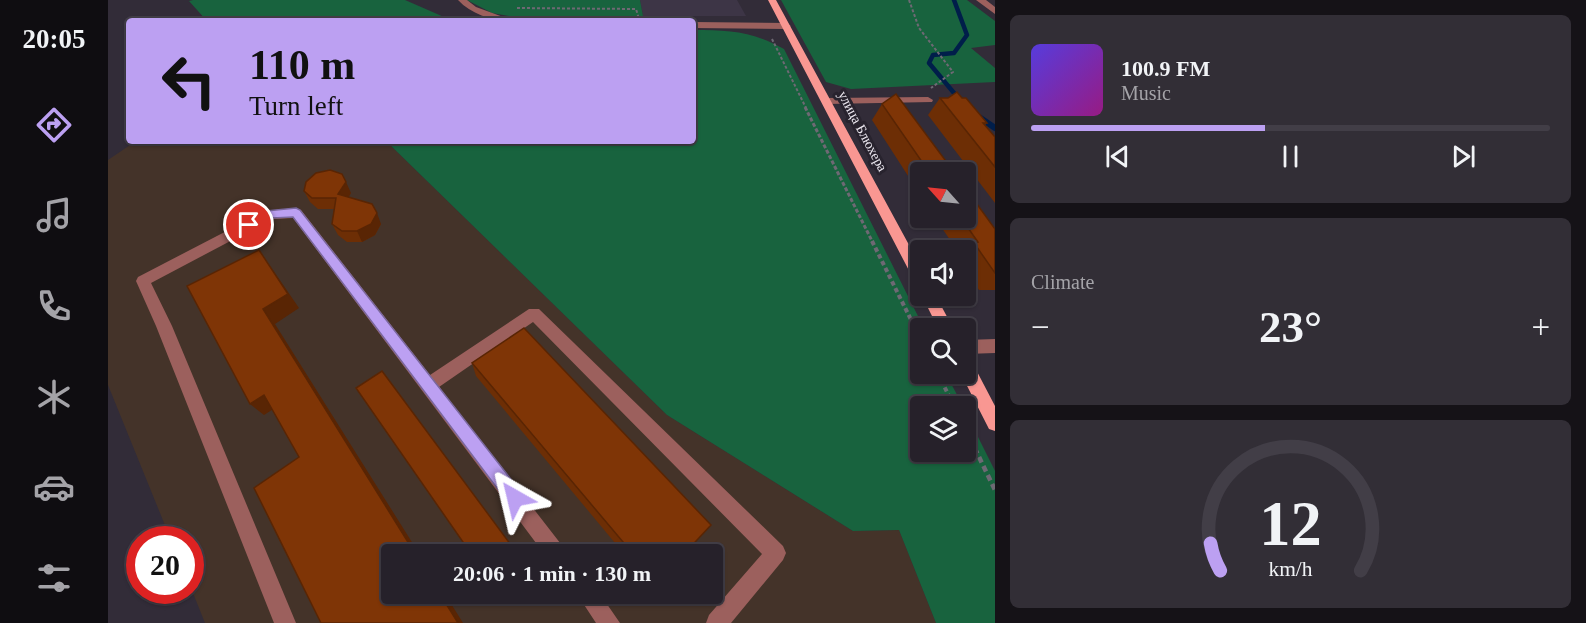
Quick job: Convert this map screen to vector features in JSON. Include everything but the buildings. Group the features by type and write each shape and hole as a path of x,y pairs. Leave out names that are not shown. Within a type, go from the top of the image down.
{"main road":[{"name":"улица Блюхера","path":"772,0 910,259"},
{"path":"975,384 995,423"}],"street":[{"path":"462,0 473,9 500,18"},
{"path":"980,0 995,11"},
{"path":"696,25 786,26"},
{"path":"826,101 928,100"},
{"path":"285,623 164,326 143,281 270,214 296,213 549,544"},
{"path":"429,385 534,313 776,554 717,623"},
{"path":"976,347 995,346"},
{"path":"595,604 609,623"}],"path":[{"path":"909,0 919,28 953,72 926,93 928,100"},
{"path":"513,8 636,9 639,18"},
{"path":"765,26 910,318"},
{"path":"976,451 995,490"}],"shaded area":[{"path":"640,0 737,0 746,16 643,16"},
{"path":"132,144 389,144 667,415 853,531 899,530 936,623 205,623 197,604 204,604 204,526 165,526 108,385 108,160"}],"green space":[{"path":"405,0 444,17 454,18 204,18 189,1"},
{"path":"467,0 640,0 643,16 640,18 519,18 492,13"},
{"path":"781,0 967,0 995,21 995,45 971,48 995,68 995,82 851,89 826,82"},
{"path":"696,30 718,30 750,35 784,49 910,300 910,306 913,306 919,318 910,318 910,384 951,384 958,396 910,396 910,462 976,462 976,433 995,471 995,623 936,623 899,530 853,531 667,415 389,144 696,144"}],"waterway":[{"path":"954,0 967,35 954,53 933,55 929,63 959,99"},
{"path":"979,117 995,128"}],"route":[{"path":"249,225 270,214 296,213 515,498"}]}
